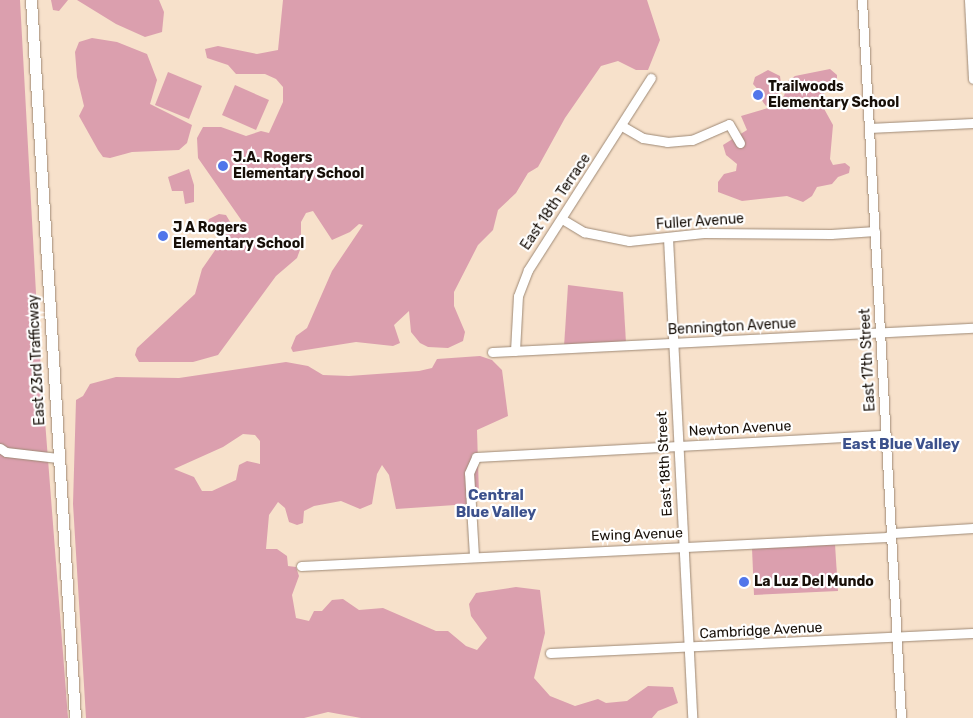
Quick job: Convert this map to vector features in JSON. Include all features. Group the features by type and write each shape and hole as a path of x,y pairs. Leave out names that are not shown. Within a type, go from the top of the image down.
{"main road":[{"name":"East 23rd Trafficway","path":"30,0 74,718"}],"street":[{"name":"East 17th Street","path":"862,0 901,718"},
{"path":"969,0 973,79"},
{"name":"East 18th Terrace","path":"515,351 518,296 528,270 651,78"},
{"path":"869,128 973,122"},
{"path":"622,126 644,138 667,142 692,140 713,133 729,124 740,143"},
{"name":"Fuller Avenue","path":"562,219 584,232 607,239 668,238 704,233 831,234 875,231"},
{"name":"East 18th Street","path":"668,238 692,718"},
{"name":"Bennington Avenue","path":"492,352 973,328"},
{"name":"Newton Avenue","path":"474,556 469,473 476,457 885,435"},
{"path":"0,448 58,458"},
{"name":"Ewing Avenue","path":"301,566 684,547 890,535 973,528"},
{"name":"Cambridge Avenue","path":"550,653 688,648 973,633"}],"shaded area":[{"path":"0,0 20,0 38,330 68,718 0,718"},
{"path":"51,0 68,0 59,11 53,10"},
{"path":"77,0 159,0 164,12 162,32 145,37 116,24"},
{"path":"283,0 647,0 660,40 648,70 636,70 618,61 601,66 565,118 538,167 528,173 516,193 498,210 493,230 478,245 454,292 454,306 465,332 463,341 448,348 428,347 420,343 411,332 409,311 394,325 400,343 393,346 356,342 293,352 291,348 296,336 307,328 332,271 363,225 359,224 350,232 332,240 313,211 306,213 301,222 301,247 297,258 276,276 218,355 193,362 139,362 135,355 137,348 195,294 202,269 218,246 229,237 212,231 207,225 209,219 219,214 226,215 232,225 239,228 244,224 198,158 197,138 203,127 221,127 246,136 261,131 269,133 283,102 283,87 276,79 265,74 236,74 228,65 207,58 205,49 218,46 257,54 278,50"},
{"path":"92,38 117,42 147,54 157,80 150,104 192,125 187,143 179,150 132,152 110,158 103,157 79,116 84,106 77,77 75,52 79,42"},
{"path":"830,69 837,75 837,84 824,92 822,105 833,125 830,159 833,165 845,163 850,167 849,173 838,177 832,184 817,187 812,196 803,202 787,196 742,201 718,192 718,182 724,174 736,171 737,164 726,155 723,145 747,130 741,116 775,106 784,96 788,81 795,76"},
{"path":"768,70 780,76 781,84 777,99 766,106 760,98 761,93 753,84 755,77"},
{"path":"168,72 202,86 189,119 155,105"},
{"path":"235,85 269,100 256,130 222,115"},
{"path":"189,169 194,185 194,202 185,204 183,191 172,191 168,177"},
{"path":"568,285 623,292 626,343 564,347"},
{"path":"480,356 492,360 502,370 508,416 477,430 479,495 470,504 396,509 389,475 382,465 377,474 372,504 360,509 341,501 314,506 304,511 303,523 297,525 289,522 285,508 278,502 269,515 266,549 277,549 287,556 288,566 296,567 299,576 292,595 296,618 309,621 314,611 322,611 332,600 343,599 359,610 383,608 436,631 448,631 466,646 477,650 487,638 471,616 469,604 476,593 516,587 540,590 545,633 534,678 550,696 575,706 598,699 606,703 627,701 648,686 673,687 678,703 658,711 652,718 361,718 328,712 304,718 86,718 73,504 76,400 83,396 90,384 116,377 179,378 286,362 308,366 323,375 349,376 419,371 432,368 437,359","holes":["243,434 255,435 260,441 260,464 247,461 239,465 236,480 212,491 202,491 194,477 174,469 223,447"]},
{"path":"835,544 838,591 754,595 752,548"}],"place":[{"name":"Trailwoods Elementary School","path":"758,95"},
{"name":"J.A. Rogers Elementary School","path":"223,166"},
{"name":"J A Rogers Elementary School","path":"163,236"},
{"name":"La Luz Del Mundo","path":"744,582"}],"district":[{"name":"East Blue Valley","path":"901,445"},
{"name":"Central Blue Valley","path":"496,504"}]}
